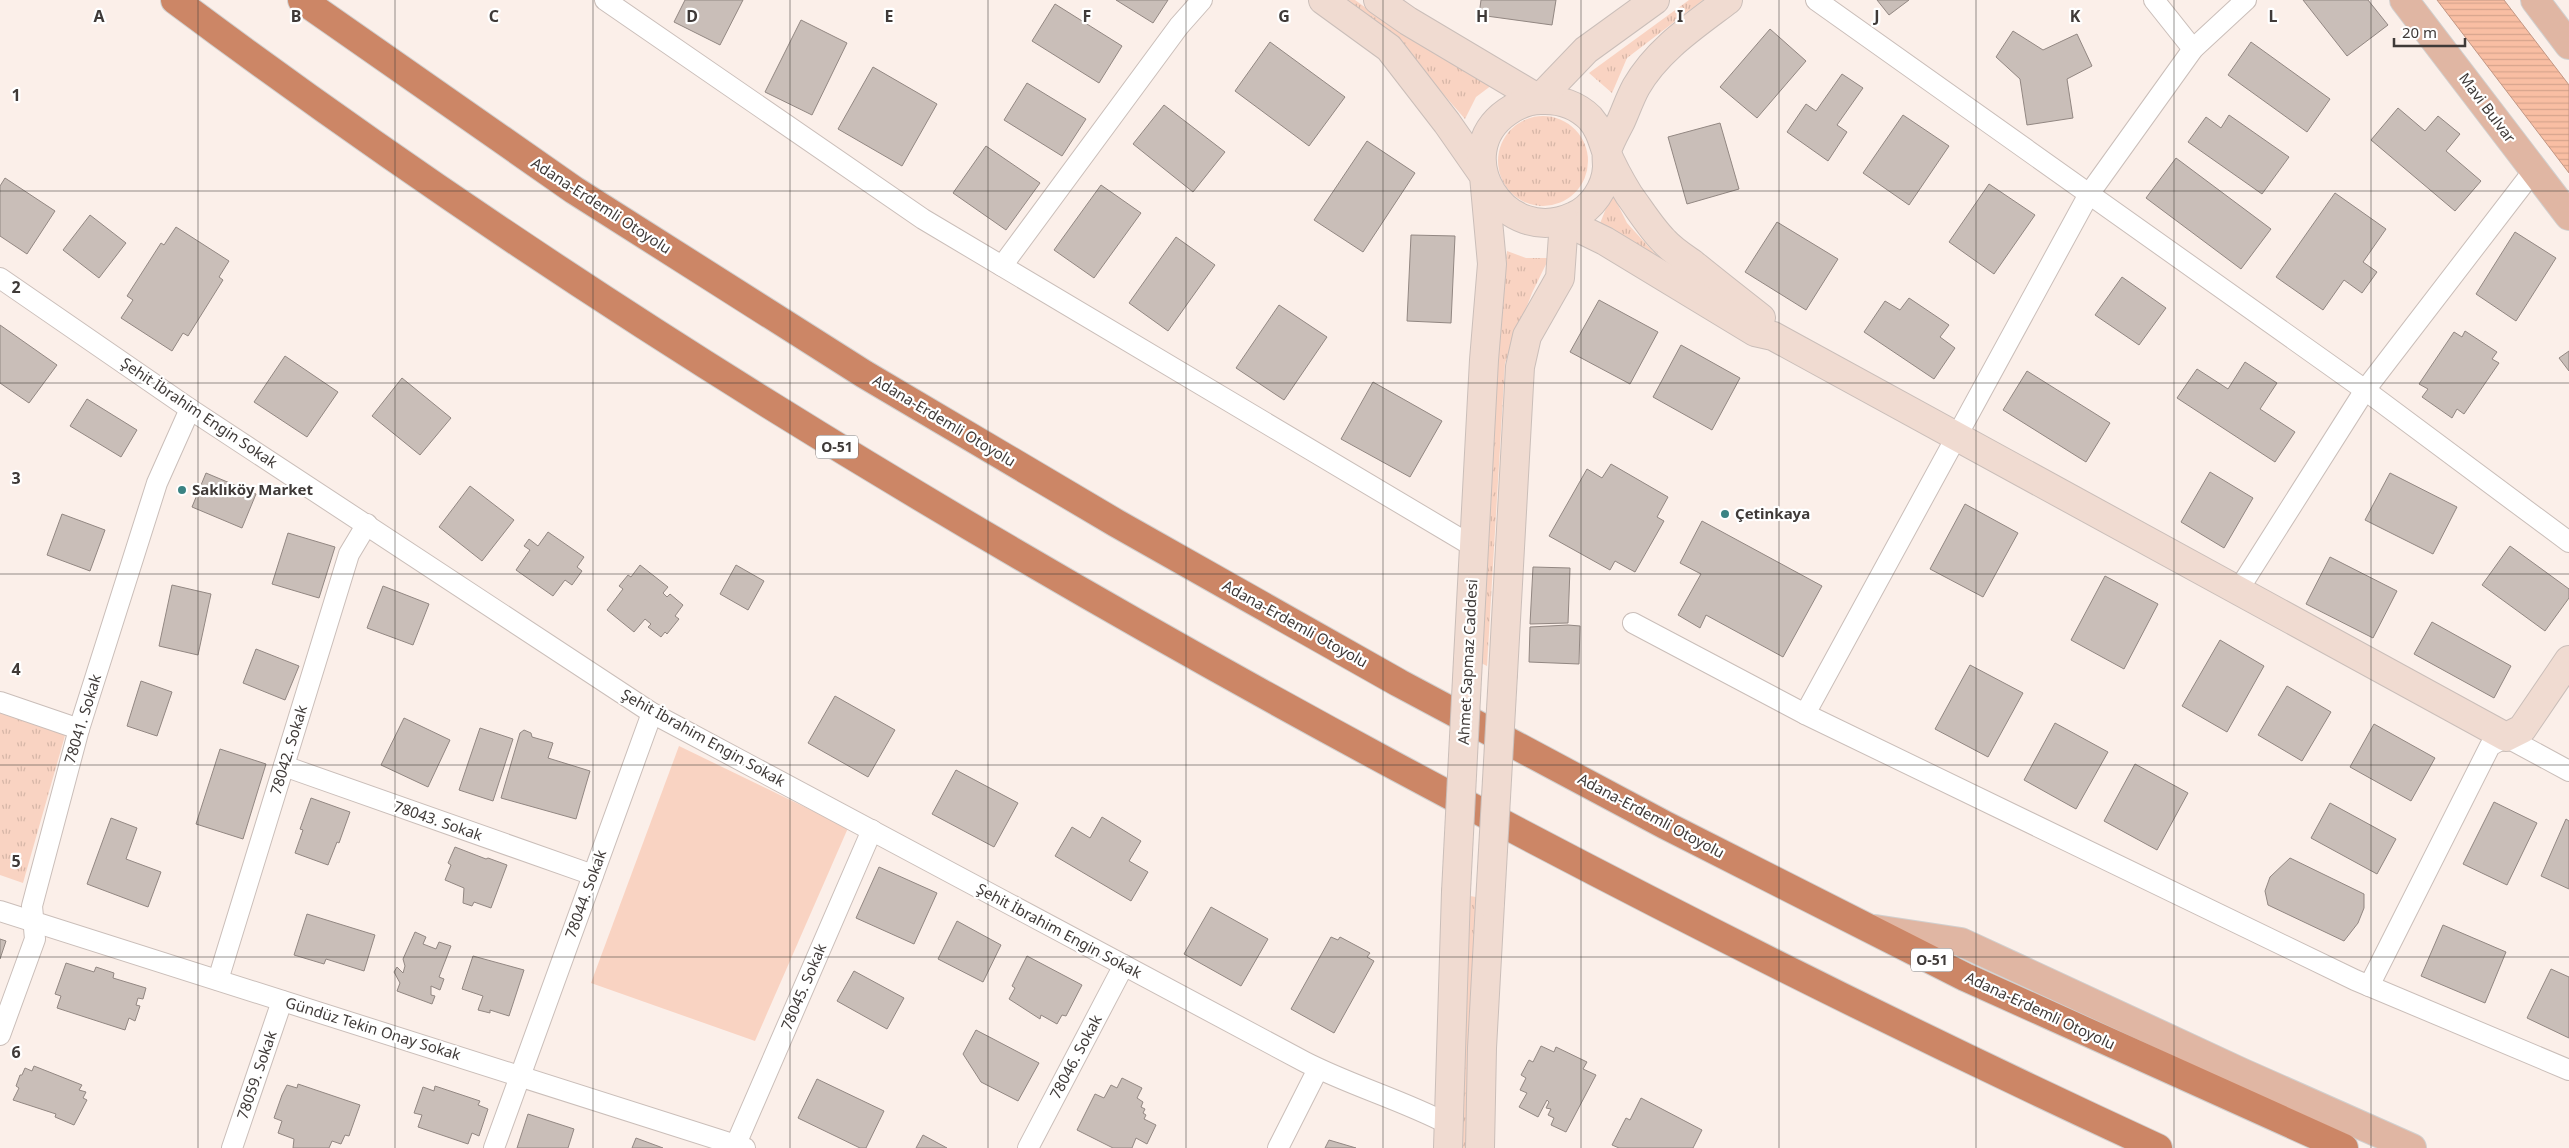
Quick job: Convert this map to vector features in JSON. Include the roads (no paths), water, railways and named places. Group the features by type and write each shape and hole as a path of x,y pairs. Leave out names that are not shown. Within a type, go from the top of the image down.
{"highway":[{"name":"O-51","path":"175,0 350,126 632,318 913,494 1233,679 1532,840 1865,1010 2158,1148"},
{"name":"Adana-Erdemli Otoyolu","path":"302,0 574,190 889,389 1116,523 1399,683 1665,825 1965,977 2344,1148"}],"main road":[{"path":"1322,0 1389,48 1447,123 1484,176 1490,192 1500,206 1514,216 1538,223 1564,221 1580,214 1593,202 1602,187 1607,170 1607,152 1637,86 1669,46 1728,0"},
{"path":"1378,0 1408,21 1539,100"},
{"path":"1539,100 1586,50 1655,0"},
{"name":"Mavi Bulvar","path":"2404,0 2569,216"},
{"path":"2535,0 2569,45"},
{"path":"1484,176 1482,155 1488,134 1501,117 1518,105 1539,100 1558,100 1576,107 1590,118 1601,134 1607,152 1628,194 1664,242 1761,319 1773,336"},
{"name":"Ahmet Sapmaz Caddesi","path":"1448,1136 1456,892 1484,360 1492,264 1484,176"},
{"path":"1564,221 1605,241 1755,332 1773,336 2237,592 2506,737 2522,728 2569,660"},
{"path":"1480,1148 1482,1048 1520,367 1527,336 1560,278 1564,221"},
{"path":"1868,928 1961,942 2241,1072 2412,1148"}],"street":[{"path":"605,0 923,219 1474,547"},
{"path":"1002,266 1179,26 1202,0"},
{"path":"1816,0 2365,390 2569,542"},
{"path":"2154,0 2193,49"},
{"path":"1805,714 2089,194 2193,49 2246,0"},
{"path":"2237,592 2365,390 2534,170"},
{"name":"Şehit İbrahim Engin Sokak","path":"0,278 190,409 652,713 1318,1069 1428,1113 1448,1136"},
{"name":"78041. Sokak","path":"0,1035 35,939 32,906 79,729 157,483 190,409"},
{"name":"78042. Sokak","path":"218,980 349,554 366,524"},
{"path":"1633,623 1805,714 2369,986 2569,1070"},
{"path":"0,702 79,729"},
{"name":"78044. Sokak","path":"494,1148 652,713"},
{"path":"2369,986 2490,746 2506,737 2569,771"},
{"name":"78043. Sokak","path":"284,766 592,875"},
{"name":"78045. Sokak","path":"740,1146 872,830"},
{"name":"Gündüz Tekin Onay Sokak","path":"0,911 740,1146"},
{"name":"78046. Sokak","path":"1028,1148 1124,965"},
{"name":"78059. Sokak","path":"232,1148 282,1001"},
{"path":"1278,1148 1318,1069"}],"place":[{"name":"Saklıköy Market","path":"182,490"},
{"name":"Çetinkaya","path":"1725,514"}]}
